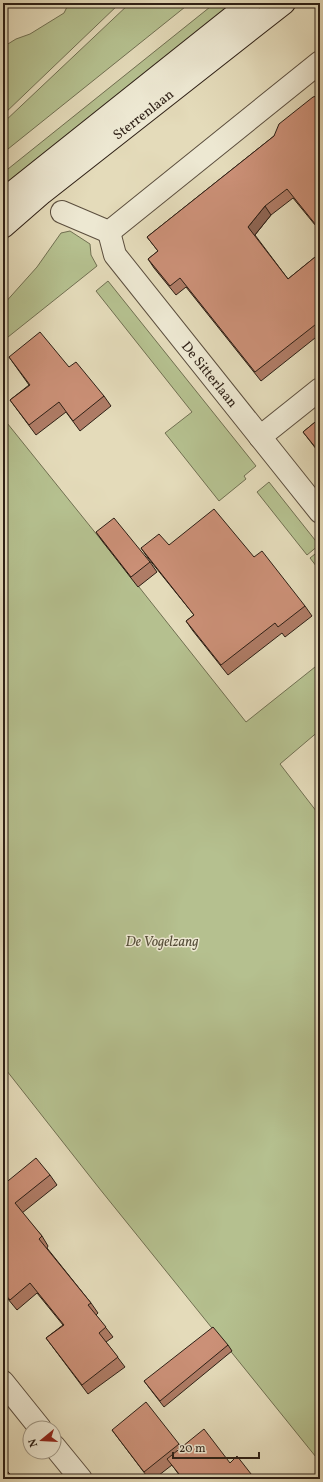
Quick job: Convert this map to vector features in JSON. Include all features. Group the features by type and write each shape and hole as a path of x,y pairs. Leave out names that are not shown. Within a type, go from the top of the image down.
{"street":[{"name":"Sterrenlaan","path":"3,200 250,3"},
{"name":"Sterrenlaan","path":"3,227 42,193 284,3"},
{"path":"62,212 109,232 320,62"},
{"name":"De Sitterlaan","path":"109,232 115,255 320,512"},
{"path":"260,437 320,389"},
{"path":"3,1382 34,1420"},
{"path":"62,1456 81,1479"}],"green space":[{"path":"69,3 120,3 3,115 3,47 16,39 30,34 64,13"},
{"path":"130,3 190,3 3,153 3,123"},
{"path":"215,3 235,3 3,189 3,173"},
{"path":"70,231 90,244 91,255 97,266 3,341 3,305 37,267 61,233"},
{"path":"108,281 256,466 244,476 246,479 219,501 165,433 192,412 96,291"},
{"name":"De Vogelzang","path":"3,418 246,722 320,663 320,730 280,764 320,816 320,1462 99,1188 3,1066"},
{"path":"269,482 319,545 307,555 257,492"},
{"path":"320,550 320,571 310,558"}],"building":[{"path":"320,95 320,230 287,189 265,206 248,227 288,279 320,253 320,321 255,372 180,278 170,286 148,259 158,251 147,237 274,136 279,124 313,97"},
{"path":"40,332 69,367 76,362 104,396 73,421 59,402 29,425 10,400 30,385 9,357"},
{"path":"320,418 320,453 303,432"},
{"path":"214,509 254,557 262,551 305,606 278,627 275,623 221,665 186,621 194,615 141,548 159,534 169,545"},
{"path":"114,518 150,562 131,577 96,532"},
{"path":"36,1158 50,1175 15,1203 42,1236 39,1239 91,1303 88,1305 106,1327 99,1333 118,1357 82,1385 46,1338 64,1325 30,1283 10,1300 3,1292 3,1255 6,1253 3,1249 3,1185"},
{"path":"213,1327 228,1345 160,1401 144,1381"},
{"path":"146,1402 179,1444 144,1472 112,1430"},
{"path":"204,1429 230,1463 237,1456 255,1479 183,1479 167,1459"},
{"path":"3,1466 14,1479 3,1479"}]}
